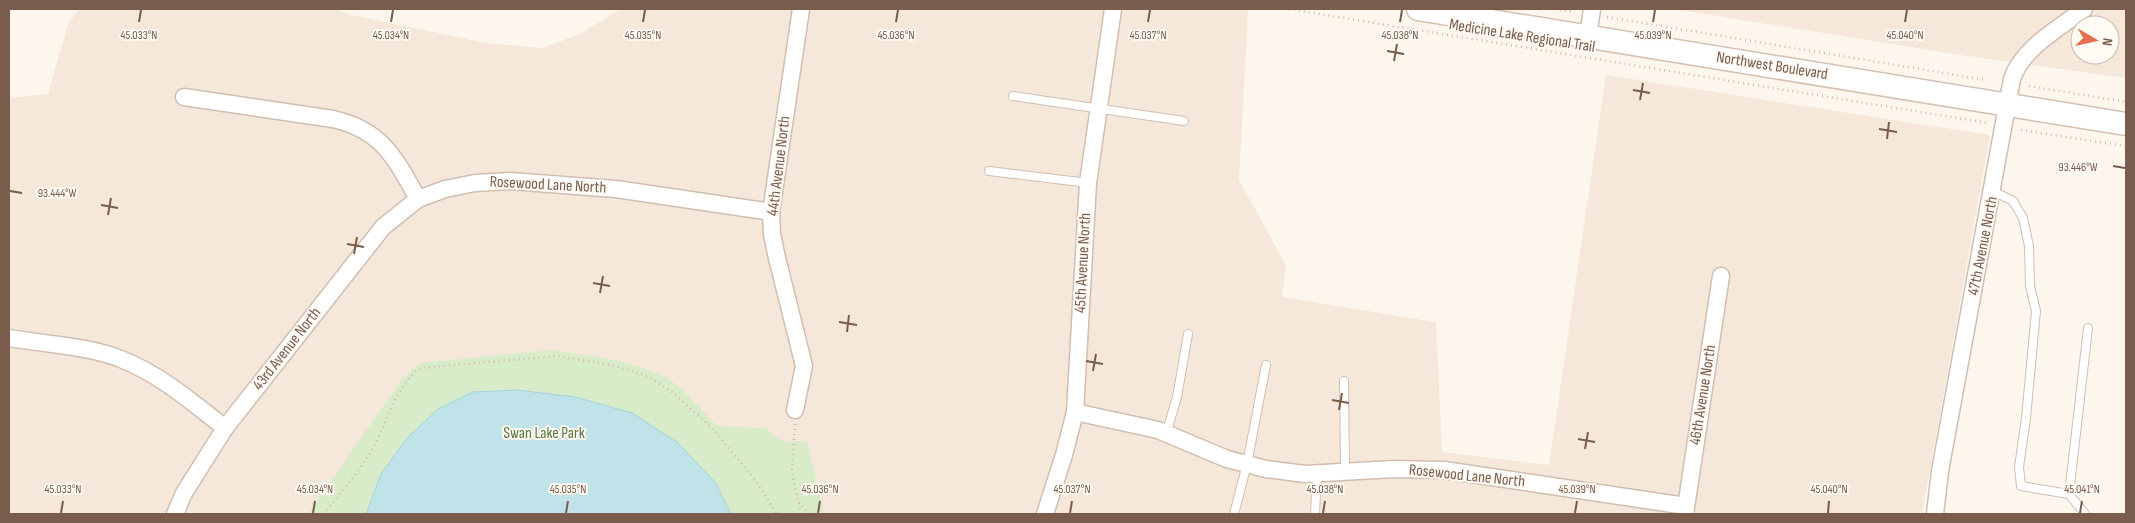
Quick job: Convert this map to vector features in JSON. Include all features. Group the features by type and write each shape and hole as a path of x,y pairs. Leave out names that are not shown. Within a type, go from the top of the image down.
{"main road":[{"name":"Northwest Boulevard","path":"1418,9 2126,124"}],"street":[{"name":"44th Avenue North","path":"795,410 804,366 777,258 772,234 771,212 801,9"},
{"name":"45th Avenue North","path":"1045,514 1064,455 1075,412 1088,184 1112,9"},
{"path":"1588,36 1592,9"},
{"name":"47th Avenue North","path":"1935,514 1940,471 2016,66 2025,54 2084,9"},
{"path":"184,97 333,118 352,123 369,132 384,146 396,160 418,199"},
{"name":"Rosewood Lane North","path":"418,199 445,189 475,183 510,180 616,189 771,212"},
{"name":"43rd Avenue North","path":"175,514 184,493 226,428 383,227 418,199"},
{"name":"46th Avenue North","path":"1686,510 1721,276"},
{"path":"9,338 90,351 120,358 148,371 174,388 226,428"},
{"name":"Rosewood Lane North","path":"1075,412 1126,422 1166,434 1227,459 1266,469 1306,474 1394,469 1444,470 1686,510"}],"lane":[{"path":"1013,96 1184,120"},
{"path":"989,170 1088,184"},
{"path":"1993,191 2013,201 2023,218 2029,246 2030,286 2036,311 2026,418 2018,467 2021,486 2069,494 2085,514"},
{"path":"2069,494 2088,328"},
{"path":"1166,434 1177,397 1188,334"},
{"path":"1234,514 1247,464 1266,365"},
{"path":"1344,381 1345,472"},
{"path":"1315,514 1317,474"}],"path":[{"name":"Medicine Lake Regional Trail","path":"1289,9 1988,123"},
{"path":"1556,9 1575,12"},
{"path":"1607,17 1986,80"},
{"path":"2029,86 2126,102"},
{"path":"2021,130 2126,146"},
{"path":"324,514 369,456 391,407 411,375 420,368 556,356 612,365 649,377 672,392 711,427 756,481 777,514"},
{"path":"795,410 792,472 801,514"},
{"path":"798,501 810,514"}],"shaded area":[{"path":"79,9 336,9 352,15 486,43 542,48 580,34 621,9 1248,10 1239,180 1286,265 1282,297 1436,322 1442,452 1549,465 1606,75 1990,135 1922,514 9,514 9,98 48,94 68,24"},
{"path":"1673,9 2126,9 2126,78 1967,56"}],"green space":[{"name":"Swan Lake Park","path":"552,350 626,363 654,372 667,378 679,387 717,426 766,428 776,438 787,442 807,441 824,514 308,514 402,379 420,363"}],"water":[{"path":"517,390 575,397 632,413 677,442 715,482 731,514 366,514 381,474 407,438 438,409 473,392"}]}
